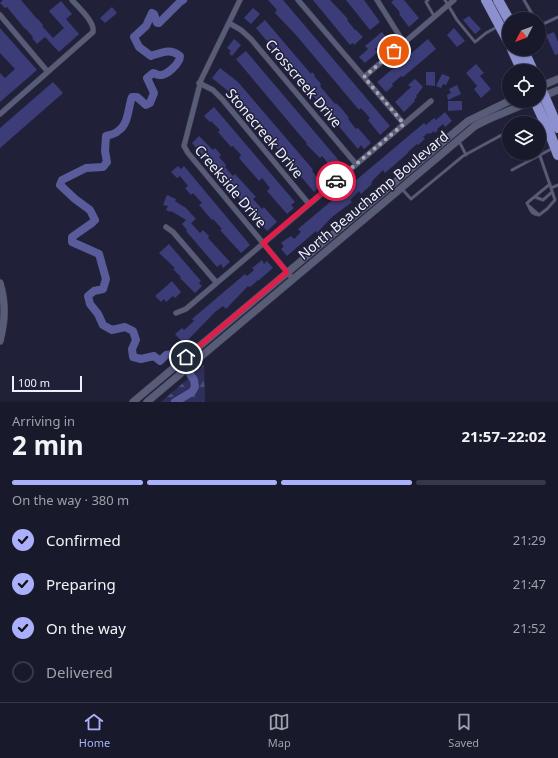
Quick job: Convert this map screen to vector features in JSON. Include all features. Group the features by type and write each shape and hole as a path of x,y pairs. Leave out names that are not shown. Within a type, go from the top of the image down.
{"highway":[{"path":"486,0 502,29"},
{"path":"498,0 505,12"},
{"path":"546,105 558,128"},
{"path":"544,108 557,151"}],"street":[{"path":"0,114 91,35 93,30 92,24 73,0"},
{"path":"199,83 240,0"},
{"path":"298,0 404,124"},
{"path":"377,0 404,43"},
{"path":"364,77 434,16 446,2 454,0"},
{"path":"0,15 48,72"},
{"name":"Crosscreek Drive","path":"229,23 241,30 251,39 356,164"},
{"path":"546,87 558,79"},
{"name":"Creekside Drive","path":"199,83 184,146 188,154 293,279"},
{"name":"Stonecreek Drive","path":"199,83 213,90 222,99 309,204"},
{"path":"546,91 558,90"},
{"path":"176,313 186,309 431,100"},
{"name":"North Beauchamp Boulevard","path":"133,402 468,121 502,104"},
{"name":"North Beauchamp Boulevard","path":"147,402 481,122 515,108"},
{"path":"459,140 457,136 468,125 468,121"},
{"path":"166,227 174,232 216,282"},
{"path":"0,283 4,308 4,321 0,341"}],"lane":[{"path":"524,0 531,12"},
{"path":"426,1 434,16"},
{"path":"446,2 457,20 475,42 486,33 500,25"},
{"path":"546,23 558,17"},
{"path":"395,181 412,199 466,155 502,135"},
{"path":"459,140 466,155"},
{"path":"546,153 557,151"},
{"path":"512,170 529,160"},
{"path":"541,160 550,184 555,200 547,209 538,215 532,214 528,205 550,184"},
{"path":"551,188 558,185"},
{"path":"535,197 545,199 552,192"}],"green space":[{"path":"204,365 205,402 161,402"}],"building":[{"path":"3,0 21,0 53,38 64,28 49,11 61,1 72,14 66,19 79,34 59,52 45,37 37,44 32,38 33,37 7,7 5,8 0,3"},
{"path":"268,0 283,0 390,126 380,135 368,120 370,118 361,108 359,110 296,35 275,13 277,10"},
{"path":"313,0 330,0 348,19 347,20 355,30 363,37 354,45 353,43 350,45"},
{"path":"346,0 364,0 380,22 370,30"},
{"path":"394,0 404,0 419,18 409,27 391,2"},
{"path":"112,7 117,13 105,23 100,18"},
{"path":"253,8 260,14 251,24 244,18"},
{"path":"469,16 481,29 475,34 463,20"},
{"path":"265,20 311,74 312,72 315,75 314,76 321,84 320,86 335,104 336,103 342,109 356,129 358,128 371,143 364,149 361,145 358,149 256,28"},
{"path":"0,28 37,70 0,102 0,73 5,78 15,69 0,53"},
{"path":"454,28 465,41 457,47 447,35"},
{"path":"382,32 387,38 384,41 388,45 384,48 381,44 375,49 378,52 365,63 359,57 368,49 365,46"},
{"path":"554,32 558,42 558,54 555,55 546,35"},
{"path":"234,39 241,45 232,56 229,53 231,51 227,48"},
{"path":"428,39 436,49 403,77 401,76 386,92 377,82"},
{"path":"246,51 341,163 338,166 341,168 334,175 328,168 330,166 322,156 320,158 306,144 307,143 236,59"},
{"path":"476,64 484,73 480,76 491,89 481,98 474,89 477,86 466,73"},
{"path":"220,68 238,82 310,166 322,184 314,192 228,91 212,78"},
{"path":"426,72 435,72 435,86 426,85"},
{"path":"442,74 450,77 446,85 443,84 441,88 436,86"},
{"path":"415,79 423,87 416,96 415,101 404,112 395,102 411,87 408,85"},
{"path":"53,82 63,93 0,148 0,128"},
{"path":"457,85 461,94 448,100 447,95 451,93 449,89"},
{"path":"448,101 462,101 462,110 448,111"},
{"path":"214,107 295,202 291,205 294,208 287,214 267,191 270,188 262,178 259,181 239,158 241,155 233,146 231,147 218,132 220,130 204,116"},
{"path":"445,112 452,121 445,127 443,124 435,133 434,131 430,134 428,133 423,137 425,139 418,145 417,144 385,173 383,170 374,179 371,183 372,184 361,194 359,191 350,200 352,202 332,217 317,233 316,231 287,256 281,249 284,246 281,243 291,236 294,239 301,232 298,229 424,123 426,125 434,118 436,120"},
{"path":"199,136 213,150 215,148 221,155 219,157 226,165 225,167 233,176 235,174 256,197 253,199 262,209 264,207 277,222 267,231 192,143"},
{"path":"178,166 181,169 184,166 250,245 241,253 220,230 222,229 199,205 202,203 193,193 191,195 185,188 188,186 180,176 177,178 171,172"},
{"path":"167,195 176,199 175,201 186,208 196,219 191,223 200,233 203,230 209,236 208,238 230,262 223,268 221,264 217,267 186,231 187,230 182,224 186,220 171,211 166,210 168,206 163,205"},
{"path":"169,244 201,281 199,283 202,286 195,293 180,278 181,277 173,269 175,268 159,253"},
{"path":"262,260 264,264 267,261 273,268 250,287 248,286 226,309 223,306 215,312 184,344 175,334 182,328 184,330 194,321 192,319 245,274 247,276 254,270 252,268"},
{"path":"172,281 181,292 175,298 173,296 166,302 164,299 161,302 155,296"}],"waterway":[{"path":"175,402 192,392 195,387 194,380 190,374 190,367 184,357 173,354 166,355 160,361 154,356 141,359 133,357 132,349 136,340 133,331 125,327 112,330 103,325 98,314 90,304 88,296 94,291 103,289 106,279 99,254 72,242 72,237 95,220 90,210 60,185 62,180 86,168 103,167 107,162 105,151 106,136 117,132 122,128 128,115 132,97 137,97 146,105 150,103 154,93 147,78 153,73 159,75 166,73 178,62 180,56 170,51 151,56 139,47 134,37 146,26 152,13 154,14 157,23 159,23 183,0"}],"way so far":[{"path":"336,181 404,124 364,77 394,51"}],"route":[{"path":"186,357 287,272 263,243 336,181"}]}
